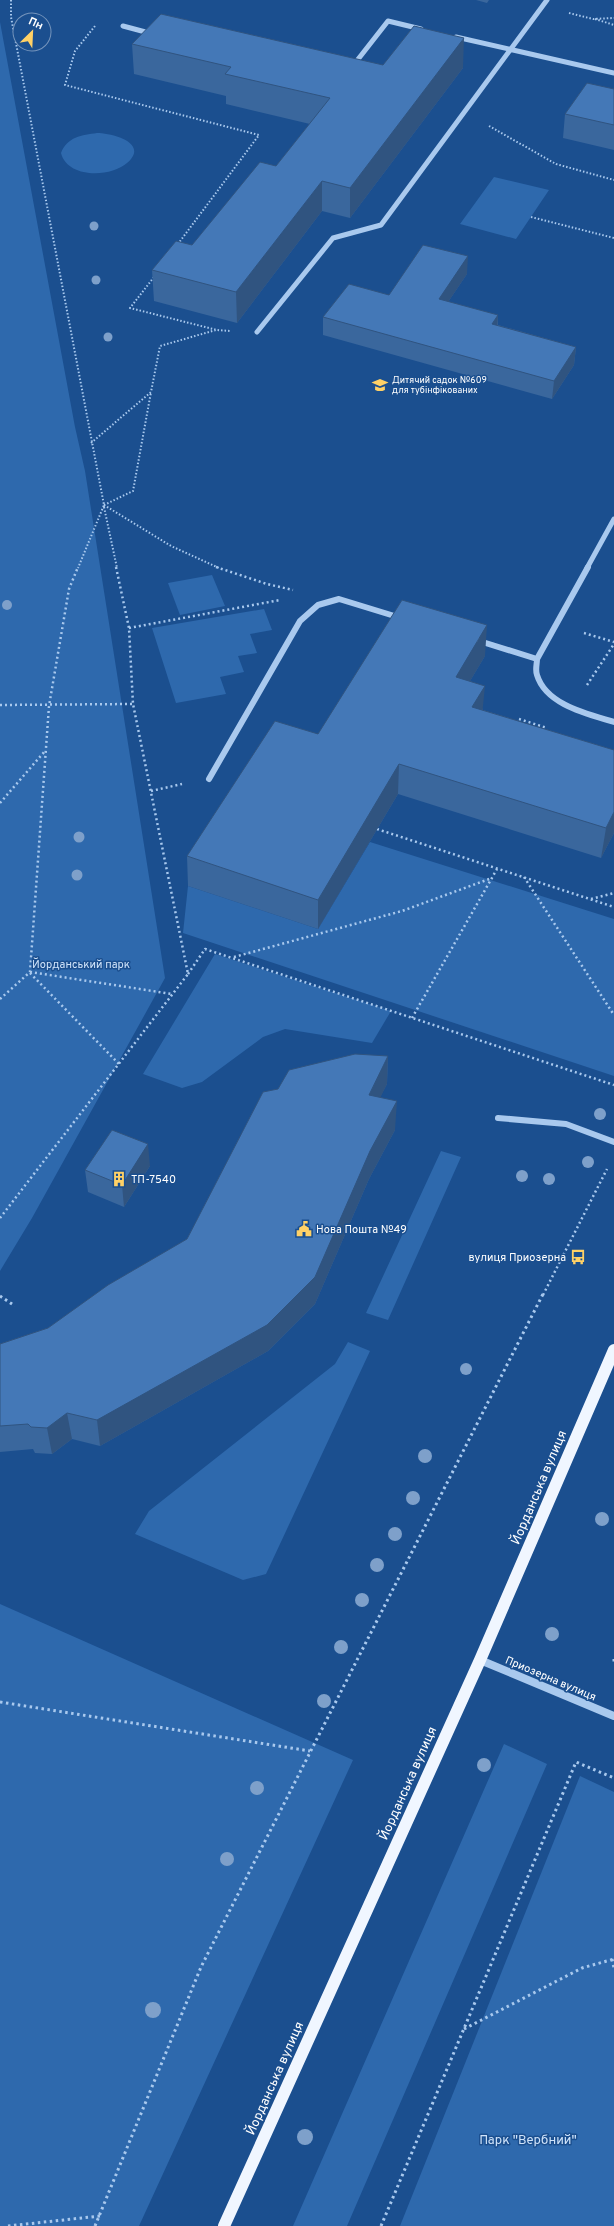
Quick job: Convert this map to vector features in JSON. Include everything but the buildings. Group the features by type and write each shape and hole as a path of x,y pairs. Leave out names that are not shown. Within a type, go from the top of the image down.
{"main road":[{"name":"Йорданська вулиця","path":"224,2226 480,1660 614,1350"}],"street":[{"path":"257,332 333,238 380,224 547,0"},
{"path":"346,74 388,21 426,30"},
{"path":"123,26 161,36"},
{"path":"449,35 614,73"},
{"path":"614,519 537,659 537,676 552,696 571,709 614,722"},
{"path":"209,779 300,621 318,606 339,599 407,620"},
{"path":"468,638 537,659"},
{"path":"498,1118 566,1124 614,1142"},
{"name":"Приозерна вулиця","path":"480,1660 614,1716"}],"path":[{"path":"11,0 11,17 91,443 129,628 133,704 188,974"},
{"path":"542,7 614,25"},
{"path":"593,19 614,18"},
{"path":"123,26 100,20 75,51 65,85 259,135 178,244"},
{"path":"464,112 556,164 614,180"},
{"path":"531,217 614,238"},
{"path":"154,276 130,308 217,330 257,332"},
{"path":"0,999 30,972 49,706 69,589 104,505 133,491 160,346 217,330"},
{"path":"91,443 151,392"},
{"path":"104,505 152,537 199,561 262,584 339,599"},
{"path":"129,628 282,600"},
{"path":"571,709 614,644"},
{"path":"0,705 49,706 133,704"},
{"path":"0,803 46,751"},
{"path":"151,791 209,779"},
{"path":"377,829 614,907"},
{"path":"412,1018 498,869"},
{"path":"524,877 614,1015"},
{"path":"233,957 402,911 492,878"},
{"path":"591,899 614,893"},
{"path":"0,1218 188,974 205,949 233,957 614,1085"},
{"path":"30,972 172,994"},
{"path":"30,972 119,1064"},
{"path":"95,2226 201,1967 610,1162"},
{"path":"0,1296 15,1306"},
{"path":"0,1702 310,1751"},
{"path":"381,2226 576,1762 614,1778"},
{"path":"464,2029 582,1968 613,1959 614,1968"},
{"path":"8,2226 100,2216"}],"green space":[{"name":"Йорданський парк","path":"0,22 75,427 85,471 165,978 32,1218 0,1271"},
{"path":"104,133 126,140 132,145 134,150 133,156 120,168 100,173 80,171 71,167 65,161 61,153 67,143 81,136"},
{"path":"494,177 549,190 516,239 460,224"},
{"path":"212,575 225,606 180,615 168,583"},
{"path":"264,609 272,630 250,634 257,653 238,656 244,672 220,677 226,694 176,703 152,628"},
{"path":"370,842 614,919 614,1076 183,933 188,886 318,929"},
{"path":"215,954 391,1011 372,1043 285,1029 263,1037 202,1082 182,1088 143,1074"},
{"path":"441,1151 461,1157 388,1320 366,1313"},
{"path":"348,1342 370,1351 266,1574 243,1580 135,1534 149,1511 335,1364"},
{"path":"0,1604 353,1760 139,2226 0,2226"},
{"path":"504,1744 547,1764 347,2226 293,2226"},
{"name":"Парк \"Вербний\"","path":"580,1776 614,1792 614,2226 400,2226"}],"place":[{"name":"Дитячий садок №609 для тубінфікованих","path":"380,385"},
{"name":"ТП-7540","path":"119,1179"},
{"name":"Нова Пошта №49","path":"304,1229"},
{"name":"вулиця Приозерна","path":"578,1257"}]}
